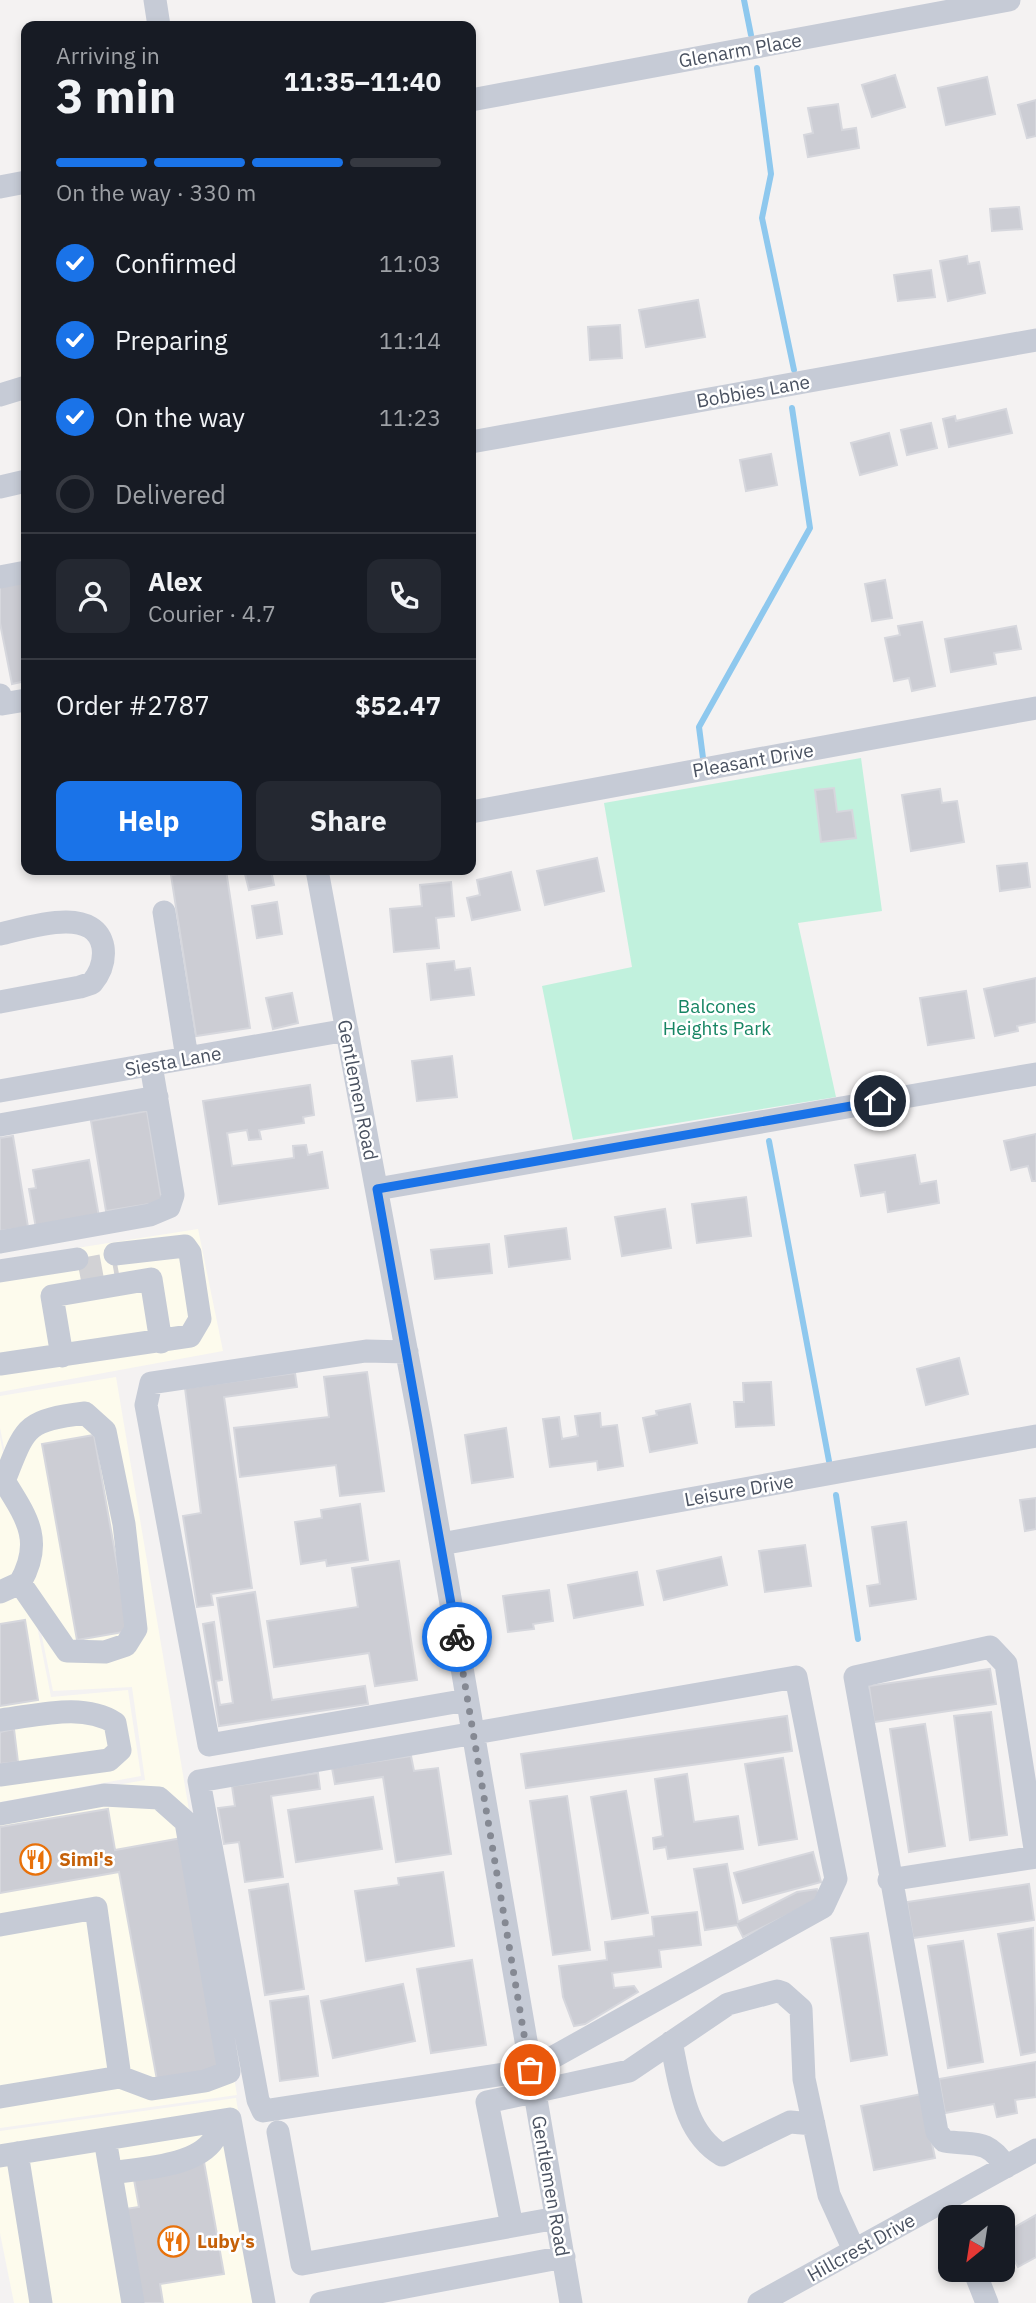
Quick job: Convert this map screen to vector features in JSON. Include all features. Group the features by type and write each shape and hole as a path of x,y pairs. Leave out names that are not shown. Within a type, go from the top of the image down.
{"street":[{"path":"155,0 158,21"},
{"name":"Glenarm Place","path":"476,99 1009,0"},
{"path":"0,187 21,183"},
{"name":"Bobbies Lane","path":"476,441 1036,340"},
{"path":"0,395 21,389"},
{"path":"0,487 21,482"},
{"path":"0,577 21,573"},
{"path":"0,695 2,704 21,701"},
{"name":"Pleasant Drive","path":"476,811 1036,708"},
{"name":"Gentlemen Road","path":"318,875 407,1352 572,2303"},
{"path":"164,912 187,1058"},
{"path":"0,934 53,923 86,925 94,930 103,944 104,960 92,983 0,1002"},
{"name":"Siesta Lane","path":"0,1091 347,1030"},
{"path":"0,1242 150,1215 169,1207 173,1195 151,1065"},
{"path":"377,1189 1036,1073"},
{"path":"0,1125 157,1097"},
{"path":"0,1364 190,1336 198,1328 200,1319 190,1253 179,1245 121,1256"},
{"path":"0,1271 72,1264"},
{"path":"62,1356 52,1296 151,1279 161,1342"},
{"path":"407,1352 366,1350 151,1384 146,1405 209,1745 467,1700"},
{"path":"85,1413 105,1431 124,1524 136,1629 126,1645 105,1652 67,1651 10,1588 33,1554 32,1535 23,1511 2,1481 21,1437 44,1418 85,1413"},
{"name":"Leisure Drive","path":"441,1544 1036,1436"},
{"path":"890,1880 1036,1856 1006,1664 990,1647 855,1678 890,1880 936,2124 944,2141 974,2142 987,2146 1006,2166"},
{"path":"512,2226 487,2102 532,2081 823,1907 836,1880 796,1677 199,1781 258,2100 263,2111 532,2081 629,2071 728,2004 777,1991 801,2009 804,2078 829,2195 854,2250"},
{"path":"0,1720 71,1712 100,1713 115,1723 120,1750 109,1760 0,1776"},
{"path":"0,1814 104,1795 159,1798 186,1822 229,2072 205,2081 152,2089 120,2077 1,2092"},
{"path":"0,1925 96,1908 120,2077"},
{"path":"671,2042 688,2115 707,2144 722,2155 790,2122 814,2124"},
{"path":"41,2303 8,2154 230,2119 264,2303"},
{"path":"111,2173 174,2162 197,2153 214,2139 216,2122"},
{"path":"278,2132 302,2264 557,2218"},
{"path":"105,2139 134,2303"},
{"name":"Hillcrest Drive","path":"956,2205 1006,2166 1036,2150"},
{"name":"Hillcrest Drive","path":"759,2303 854,2250 938,2214"},
{"path":"321,2303 564,2257"},
{"path":"979,2282 987,2303"}],"shaded area":[{"path":"198,1229 223,1351 0,1392 0,1260"},
{"path":"116,1377 237,2095 0,2128 0,1806 145,1780 132,1687 53,1691 0,1428 0,1396"},
{"path":"0,1437 51,1697 128,1690 141,1776 0,1802"},
{"path":"236,2098 269,2303 14,2303 0,2233 0,2131"}],"green space":[{"name":"Balcones Heights Park","path":"861,758 882,911 798,923 836,1097 573,1140 542,986 632,967 604,803"}],"building":[{"path":"895,75 905,107 872,117 862,85"},
{"path":"987,77 995,114 946,125 938,88"},
{"path":"1036,100 1036,136 1027,138 1018,105"},
{"path":"838,104 842,130 856,128 859,148 808,157 804,135 813,133 808,108"},
{"path":"1019,207 1022,229 992,231 990,209"},
{"path":"967,256 968,264 979,262 985,293 948,301 940,261"},
{"path":"931,270 935,297 898,301 894,275"},
{"path":"698,300 705,337 646,347 639,310"},
{"path":"620,325 622,358 590,360 588,327"},
{"path":"1006,409 1012,433 949,447 943,419 955,416 956,421"},
{"path":"931,423 937,448 907,455 901,430"},
{"path":"889,433 897,465 860,475 851,443"},
{"path":"771,454 777,485 746,491 740,460"},
{"path":"21,579 21,682 12,684 0,623 0,582"},
{"path":"885,580 892,618 872,621 865,584"},
{"path":"922,622 935,686 912,691 909,678 894,681 885,638 900,635 898,626"},
{"path":"1016,626 1021,649 994,653 996,664 951,672 945,639"},
{"path":"834,788 837,812 852,810 856,838 821,842 815,790"},
{"path":"940,789 942,803 957,801 964,842 911,851 902,795"},
{"path":"597,858 604,891 545,905 537,871"},
{"path":"1027,863 1030,887 1000,891 997,866"},
{"path":"511,872 520,910 472,920 467,898 480,895 477,880"},
{"path":"171,875 227,875 250,1028 196,1036"},
{"path":"245,875 272,875 274,885 249,890"},
{"path":"451,882 454,916 436,918 439,948 394,952 390,909 422,906 420,885"},
{"path":"277,902 282,934 257,938 252,906"},
{"path":"454,961 455,970 470,968 474,995 431,1000 427,964"},
{"path":"1036,978 1036,1022 1017,1026 1018,1031 995,1036 984,989"},
{"path":"966,991 974,1038 928,1045 920,998"},
{"path":"292,993 298,1023 273,1029 266,998"},
{"path":"452,1056 457,1097 417,1101 412,1061"},
{"path":"310,1085 314,1115 303,1117 304,1123 259,1130 261,1139 249,1140 247,1130 227,1133 232,1166 294,1158 293,1146 306,1145 308,1155 322,1152 328,1188 219,1204 203,1101"},
{"path":"147,1111 162,1202 106,1211 91,1121"},
{"path":"1036,1134 1036,1181 1032,1181 1028,1166 1011,1170 1004,1141"},
{"path":"13,1136 28,1227 0,1231 0,1138"},
{"path":"915,1155 920,1184 936,1181 939,1203 888,1212 885,1192 861,1196 855,1165"},
{"path":"89,1160 99,1217 36,1228 29,1189 36,1188 33,1170"},
{"path":"746,1197 751,1236 697,1243 692,1204"},
{"path":"665,1209 671,1248 622,1256 615,1217"},
{"path":"566,1228 570,1259 509,1267 505,1236"},
{"path":"489,1244 492,1273 435,1279 431,1250"},
{"path":"959,1358 968,1394 926,1405 917,1369"},
{"path":"367,1372 384,1491 340,1496 336,1465 240,1477 234,1428 329,1417 324,1377"},
{"path":"295,1373 297,1387 224,1397 252,1588 211,1594 213,1605 197,1607 183,1516 201,1513 185,1388"},
{"path":"771,1382 774,1425 736,1427 734,1402 744,1402 743,1383"},
{"path":"690,1404 697,1443 650,1452 643,1418 657,1415 656,1411"},
{"path":"600,1413 601,1427 617,1425 623,1466 598,1470 597,1461 550,1467 543,1419 559,1417 562,1439 578,1436 575,1416"},
{"path":"506,1428 513,1477 472,1483 465,1435"},
{"path":"94,1435 129,1631 77,1640 42,1444"},
{"path":"1036,1498 1036,1529 1025,1531 1020,1500"},
{"path":"360,1504 368,1560 327,1566 326,1560 301,1564 295,1522 322,1518 321,1510"},
{"path":"906,1522 916,1599 870,1606 867,1586 880,1584 872,1527"},
{"path":"805,1545 811,1586 765,1592 759,1551"},
{"path":"721,1557 727,1585 664,1600 657,1571"},
{"path":"399,1561 417,1680 375,1686 369,1653 274,1667 267,1621 358,1607 352,1568"},
{"path":"637,1572 643,1605 574,1618 568,1585"},
{"path":"549,1590 553,1621 533,1624 534,1629 508,1632 503,1596"},
{"path":"255,1592 272,1700 365,1686 368,1704 219,1726 203,1624 214,1622 222,1680 216,1681 220,1705 233,1703 217,1598"},
{"path":"25,1620 38,1700 0,1706 0,1624"},
{"path":"990,1669 996,1704 874,1722 869,1686"},
{"path":"991,1712 1007,1835 970,1840 954,1716"},
{"path":"787,1716 792,1751 526,1788 521,1754"},
{"path":"925,1724 945,1846 909,1852 890,1729"},
{"path":"14,1729 18,1762 0,1764 0,1732"},
{"path":"411,1756 414,1771 438,1768 451,1854 396,1862 383,1777 335,1784 332,1768"},
{"path":"783,1758 797,1839 759,1845 745,1764"},
{"path":"318,1773 320,1789 271,1796 283,1877 245,1882 239,1842 224,1844 218,1808 235,1806 232,1786"},
{"path":"687,1774 694,1822 738,1816 743,1849 668,1859 666,1847 654,1849 653,1838 663,1836 655,1779"},
{"path":"626,1791 648,1913 612,1919 591,1797"},
{"path":"567,1796 590,1950 553,1955 530,1801"},
{"path":"373,1797 382,1849 296,1862 288,1810"},
{"path":"108,1809 115,1850 182,1838 223,2068 157,2080 119,1872 0,1893 0,1827"},
{"path":"813,1852 821,1882 743,1903 734,1873"},
{"path":"727,1864 738,1922 797,1892 817,1889 822,1898 743,1937 737,1925 705,1930 694,1869"},
{"path":"443,1872 454,1946 366,1961 355,1891 399,1885 398,1878"},
{"path":"288,1884 304,1989 265,1995 249,1890"},
{"path":"1029,1884 1034,1920 913,1938 907,1902"},
{"path":"697,1912 701,1945 659,1950 661,1967 612,1973 614,1988 634,1986 638,1992 585,2024 574,2026 563,1997 559,1966 607,1960 605,1942 654,1936 652,1917"},
{"path":"1033,1928 1036,2052 1021,2055 998,1934"},
{"path":"868,1933 887,2055 851,2061 831,1938"},
{"path":"963,1941 983,2062 948,2068 928,1946"},
{"path":"472,1960 486,2045 431,2053 417,1969"},
{"path":"403,1984 415,2041 333,2058 321,2001"},
{"path":"308,1996 318,2076 280,2081 270,2001"},
{"path":"1036,2062 1036,2097 1015,2100 1017,2113 997,2117 994,2104 945,2113 939,2079"},
{"path":"922,2094 935,2158 874,2170 861,2106"},
{"name":"Luby's","path":"204,2162 224,2274 160,2284 163,2303 142,2303 125,2209 139,2207 133,2174"},
{"path":"1036,2215 1036,2257 1018,2267 1015,2262 1015,2227"}],"waterway":[{"path":"744,0 751,35"},
{"path":"757,68 771,174 762,218 794,370"},
{"path":"703,758 699,727 810,528 792,408"},
{"path":"769,1141 829,1461"},
{"path":"836,1495 858,1639"}],"tunnel":[{"path":"79,1270 117,1263"}],"way so far":[{"path":"457,1637 530,2070"}],"place":[{"name":"Simi's","path":"36,1859"},
{"name":"Luby's","path":"174,2241"}],"route":[{"path":"457,1637 377,1189 880,1101"}]}
